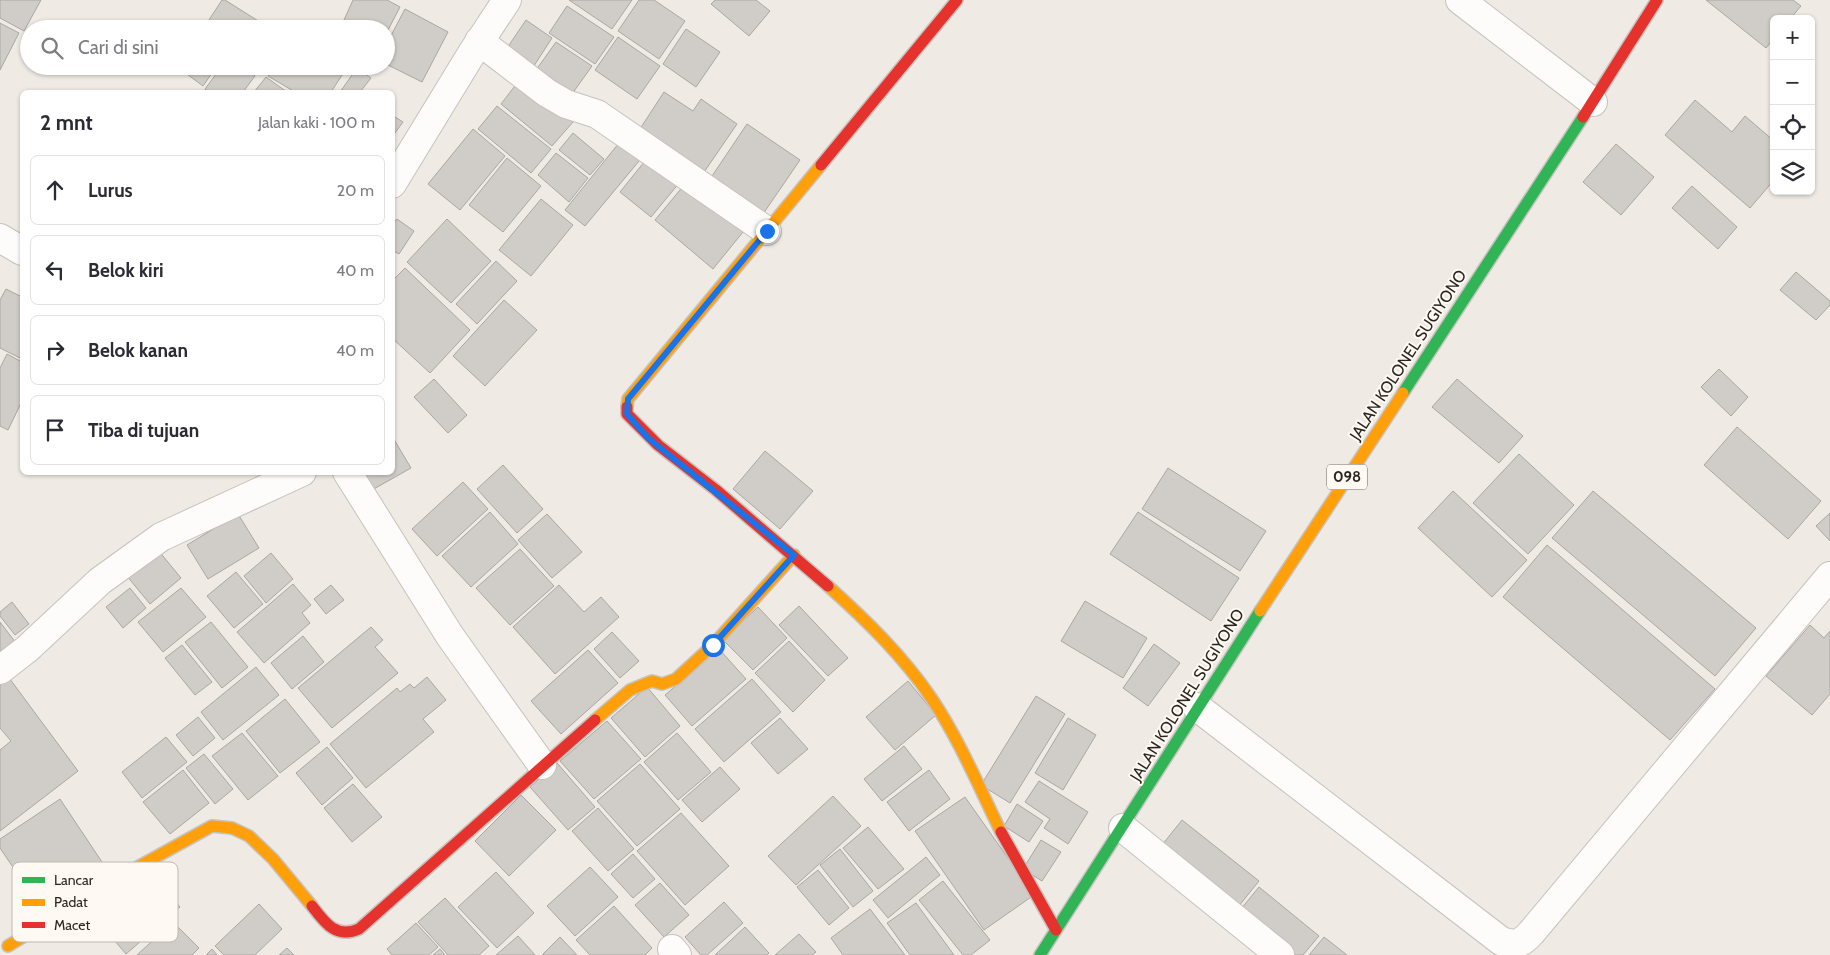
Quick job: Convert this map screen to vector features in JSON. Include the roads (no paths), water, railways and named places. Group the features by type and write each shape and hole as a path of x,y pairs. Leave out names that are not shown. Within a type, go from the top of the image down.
{"street":[{"path":"395,179 507,0"},
{"path":"957,0 628,399 627,414 648,438 794,555 901,658 930,697 966,758 1006,842 1056,930"},
{"path":"1460,0 1593,102"},
{"name":"JALAN KOLONEL SUGIYONO","path":"1040,955 1123,828 1197,707 1593,102 1657,0"},
{"path":"480,41 547,93 566,104 597,114 767,231"},
{"path":"0,238 20,250"},
{"path":"0,670 27,649 100,581 161,537 295,475"},
{"path":"349,475 450,636 542,765"},
{"path":"147,862 212,826 224,826 239,830 257,842 328,926 336,932 350,934 359,929 542,765 630,690 652,681 662,684 676,680 713,645 794,555"},
{"path":"1197,707 1501,941 1515,945 1522,942 1531,933 1830,576"},
{"path":"1123,828 1280,955"}]}
